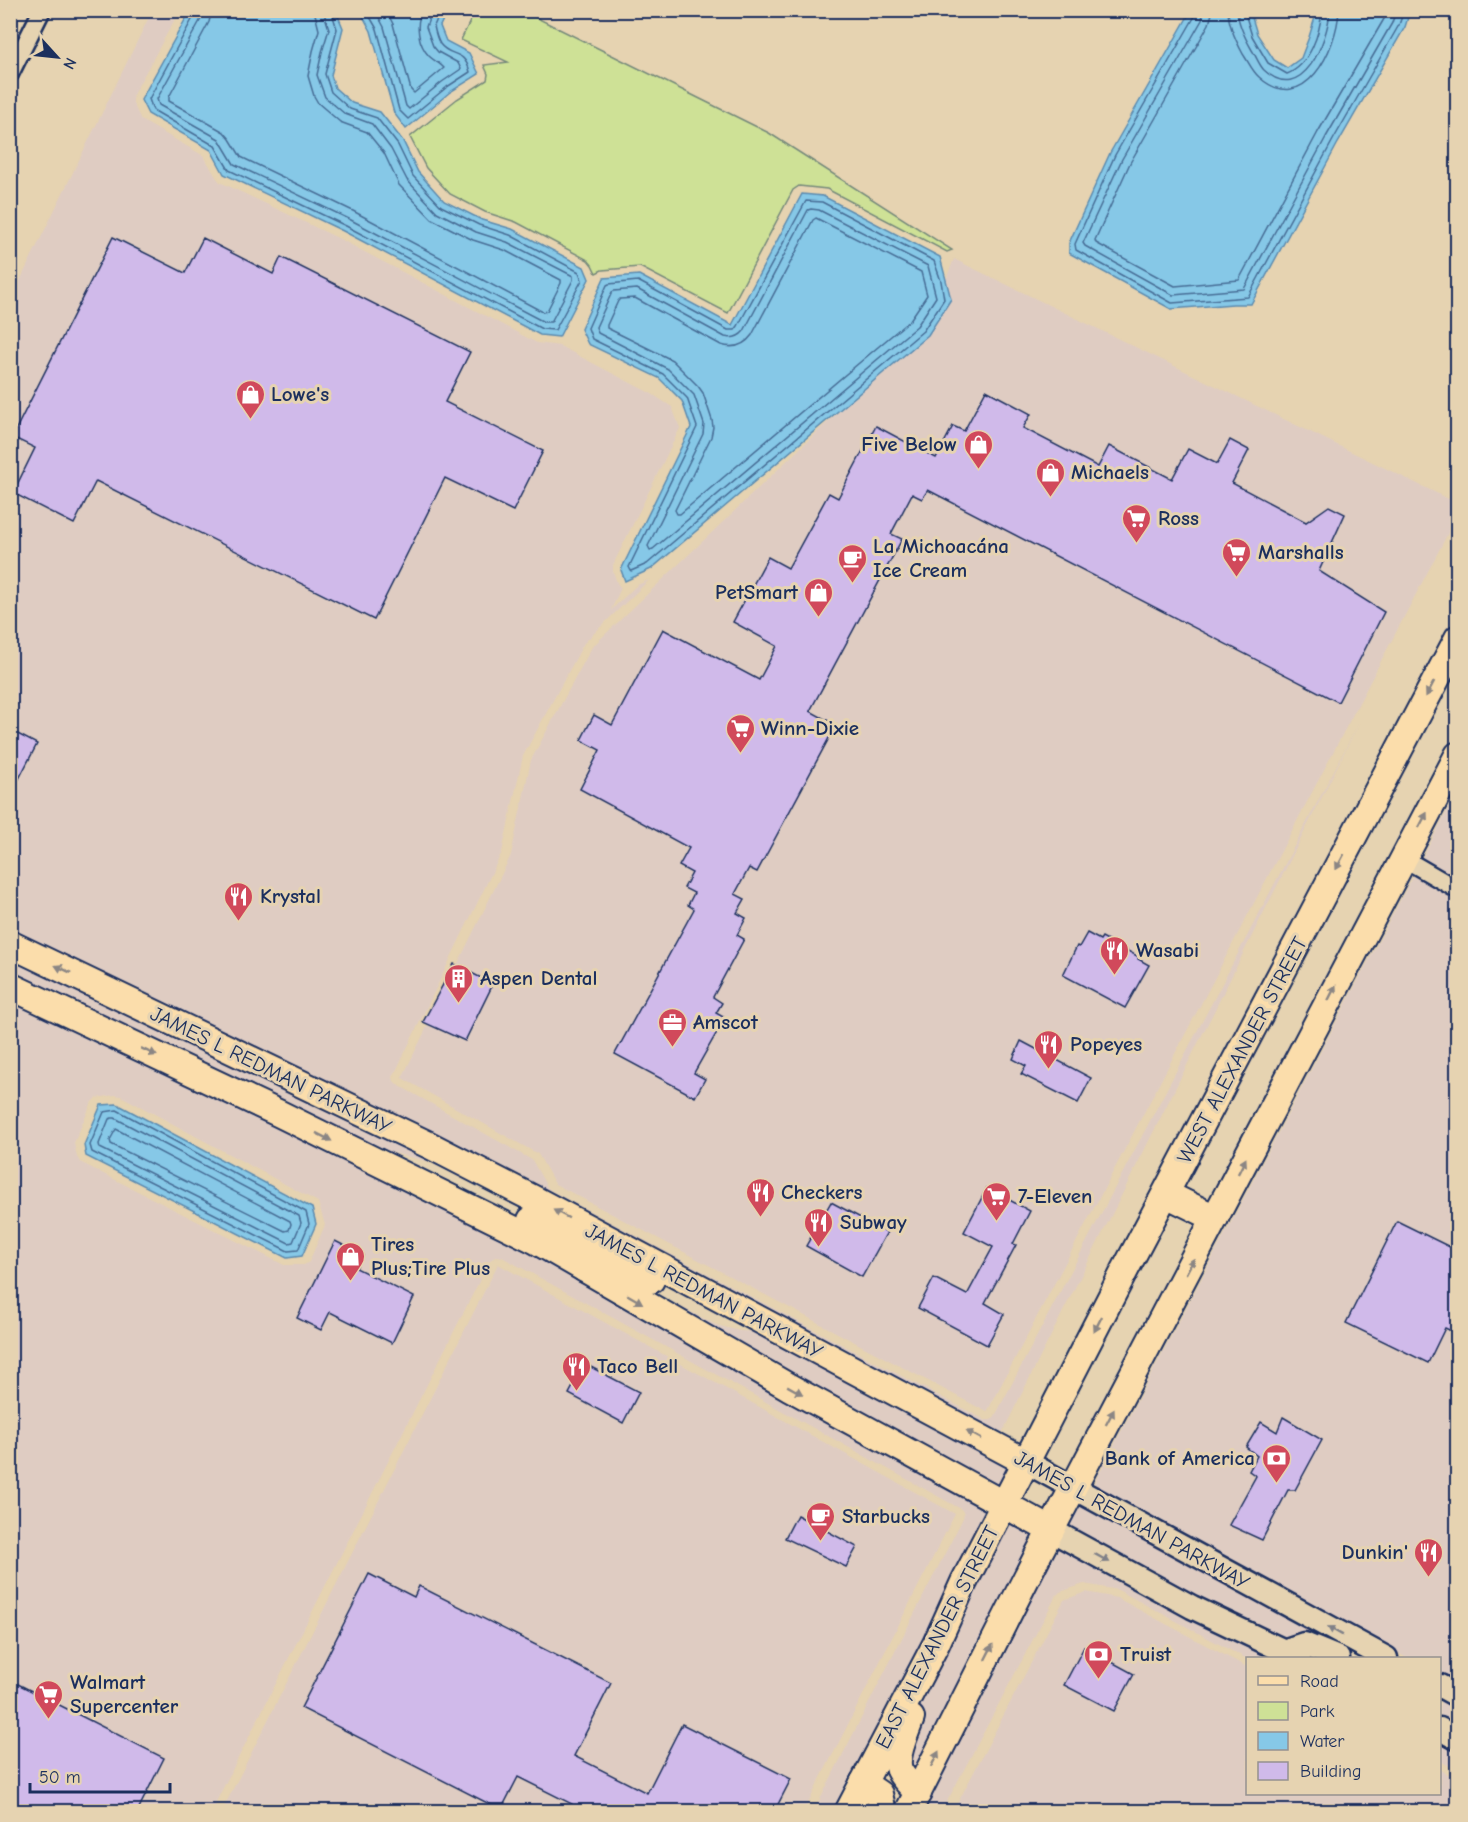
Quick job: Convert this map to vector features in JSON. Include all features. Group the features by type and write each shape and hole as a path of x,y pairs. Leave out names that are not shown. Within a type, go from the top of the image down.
{"main road":[{"name":"WEST ALEXANDER STREET","path":"1026,1462 1458,638"},
{"path":"913,1802 1073,1488 1458,755"},
{"name":"JAMES L REDMAN PARKWAY","path":"10,944 429,1145 1026,1462 1382,1657"},
{"name":"JAMES L REDMAN PARKWAY","path":"10,986 278,1113 535,1240 789,1387 1192,1607 1291,1655"},
{"path":"358,1154 434,1173 572,1240 599,1245 611,1241"},
{"path":"1167,1194 1215,1218"},
{"path":"585,1269 595,1264 620,1266 718,1315 742,1322 764,1323"},
{"name":"EAST ALEXANDER STREET","path":"848,1812 936,1644 964,1582 1026,1462"},
{"path":"913,1802 899,1769 898,1757 936,1644"},
{"path":"1291,1655 1304,1644 1333,1657"},
{"path":"1441,1687 1458,1696"},
{"path":"1441,1730 1458,1739"},
{"path":"863,1783 879,1794 883,1812"}],"street":[{"path":"10,74 42,10"},
{"path":"1403,858 1458,890"}],"shaded area":[{"path":"152,11 179,12 133,95 133,103 141,120 204,156 220,182 340,239 537,343 560,346 652,394 672,407 680,428 613,565 617,583 621,588 611,610 637,585 649,580 584,643 523,756 502,852 393,1077 398,1085 532,1160 551,1191 985,1420 991,1420 1360,721 1000,1437 775,1317 775,1313 767,1313 11,933 10,301"},
{"path":"954,259 1457,503 1457,516 987,1412 555,1184 538,1154 402,1078 511,855 531,760 592,647 927,327"},
{"path":"1457,792 1457,1685 1441,1677 1441,1657 1405,1657 1092,1487"},
{"path":"10,955 438,1164 361,1145 11,976"},
{"path":"10,997 470,1219 577,1276 581,1282 585,1281 990,1507 894,1697 890,1697 890,1705 836,1811 814,1811 964,1513 961,1509 497,1256 490,1260 216,1802 217,1811 11,1811","holes":["121,1096 318,1202 325,1225 309,1262 304,1265 284,1265 80,1162 74,1143 92,1102 96,1098"]},
{"path":"498,1264 955,1514 804,1811 234,1812 224,1807"},
{"path":"626,1279 716,1325 740,1331 762,1332 1012,1466 999,1490 794,1379"},
{"path":"1078,1502 1364,1657 1308,1635 1283,1640 1196,1598 1066,1526"},
{"path":"1009,1517 1037,1533 915,1776 908,1758 911,1712"},
{"path":"1056,1544 1273,1657 1246,1658 1118,1590 1084,1584 1060,1592 942,1811 921,1812 927,1799 933,1794 931,1792"},
{"path":"1086,1592 1117,1598 1246,1666 1246,1795 1441,1795 1441,1771 1457,1779 1457,1811 953,1812 1064,1600"},
{"path":"1441,1699 1457,1707 1457,1728 1441,1720"},
{"path":"1441,1742 1457,1750 1457,1770 1441,1762"}],"green space":[{"path":"475,11 523,11 769,133 952,250 947,252 827,189 799,186 793,190 728,313 640,267 602,270 596,273 588,260 516,222 485,212 450,194 426,168 410,137 457,99 487,80 488,74 484,65 508,62 461,40"}],"water":[{"path":"190,11 336,11 343,28 331,75 335,88 352,103 380,112 403,141 418,172 444,201 482,220 512,229 584,267 589,279 559,337 540,335 343,231 224,174 211,150 148,114 141,100"},
{"path":"360,11 447,11 440,26 446,41 469,53 479,74 450,92 406,129 394,113 371,31"},
{"path":"1191,11 1250,11 1257,34 1274,60 1287,68 1301,58 1317,11 1410,11 1405,27 1338,143 1251,304 1171,309 1069,253 1069,243 1110,153"},
{"path":"802,194 823,196 940,257 951,299 928,335 651,569 625,581 621,570 691,427 682,401 659,378 588,344 581,329 604,278 639,275 732,325"},
{"path":"117,1104 312,1208 316,1224 302,1256 287,1258 86,1156 84,1145 101,1105"}],"building":[{"name":"Lowe's","path":"113,237 185,273 203,238 273,274 281,257 470,352 445,402 543,451 513,511 445,478 374,620 96,481 74,524 13,493 35,448 12,437"},
{"path":"986,390 1031,414 1023,428 1098,467 1109,446 1172,479 1188,449 1217,464 1230,440 1249,450 1232,483 1306,522 1329,506 1345,514 1319,571 1384,612 1338,702 928,490 922,499 912,494 891,534 902,539 810,711 836,725 757,872 749,868 735,894 745,899 737,913 746,918 737,935 744,939 713,997 722,1003 716,1013 725,1018 694,1073 705,1079 695,1097 615,1054 694,909 688,905 694,893 684,888 692,873 679,866 689,848 580,789 600,750 581,740 594,715 612,725 663,629 759,680 777,646 733,622 768,557 788,568 829,493 838,498 876,426 936,458 953,426 964,431"},
{"path":"10,730 37,744 10,796"},
{"path":"1087,933 1100,940 1102,937 1149,965 1125,1008 1063,975 1077,946 1079,947"},
{"name":"Aspen Dental","path":"454,964 493,984 465,1041 423,1022"},
{"name":"Popeyes","path":"1021,1041 1091,1078 1078,1103 1021,1074 1026,1066 1013,1059"},
{"name":"7-Eleven","path":"987,1188 1030,1211 1013,1244 1016,1245 985,1303 1004,1314 987,1345 918,1308 934,1278 967,1295 993,1247 964,1232"},
{"path":"831,1202 887,1232 862,1277 806,1246"},
{"path":"1397,1221 1458,1251 1458,1334 1445,1328 1428,1363 1346,1323"},
{"name":"Tires Plus;Tire Plus","path":"335,1241 363,1255 356,1268 414,1297 392,1343 330,1312 321,1330 297,1318"},
{"path":"585,1364 639,1392 623,1423 569,1394"},
{"name":"Bank of America","path":"1283,1417 1322,1440 1295,1490 1288,1490 1262,1540 1229,1525 1256,1476 1249,1471 1257,1456 1246,1447 1261,1422 1277,1432"},
{"name":"Starbucks","path":"797,1515 857,1547 846,1567 785,1538"},
{"path":"369,1574 414,1597 419,1586 611,1683 574,1756 647,1793 682,1724 791,1779 774,1812 569,1812 572,1804 518,1777 501,1810 301,1708"},
{"name":"Truist","path":"1084,1647 1134,1674 1114,1711 1064,1685"},
{"name":"Walmart Supercenter","path":"10,1680 164,1758 137,1812 10,1812"}],"place":[{"name":"Lowe's","path":"250,420"},
{"name":"Five Below","path":"978,470"},
{"name":"Michaels","path":"1050,498"},
{"name":"Ross","path":"1137,544"},
{"name":"Marshalls","path":"1237,578"},
{"name":"La Michoacána Ice Cream","path":"852,584"},
{"name":"PetSmart","path":"819,618"},
{"name":"Winn-Dixie","path":"740,754"},
{"name":"Krystal","path":"239,922"},
{"name":"Wasabi","path":"1115,976"},
{"name":"Aspen Dental","path":"459,1004"},
{"name":"Amscot","path":"672,1048"},
{"name":"Popeyes","path":"1049,1070"},
{"name":"Checkers","path":"760,1218"},
{"name":"7-Eleven","path":"997,1222"},
{"name":"Subway","path":"819,1248"},
{"name":"Tires Plus;Tire Plus","path":"350,1282"},
{"name":"Taco Bell","path":"576,1392"},
{"name":"Bank of America","path":"1276,1484"},
{"name":"Starbucks","path":"821,1542"},
{"name":"Dunkin'","path":"1429,1578"},
{"name":"Truist","path":"1099,1680"},
{"name":"Walmart Supercenter","path":"49,1720"}]}
